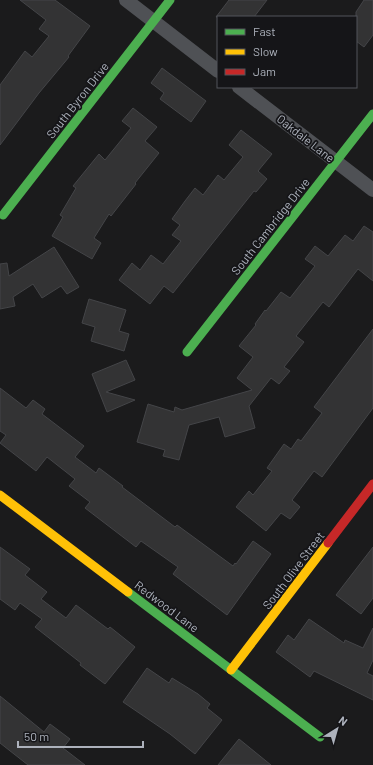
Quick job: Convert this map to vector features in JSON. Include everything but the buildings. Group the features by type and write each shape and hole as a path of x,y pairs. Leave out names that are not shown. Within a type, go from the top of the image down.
{"street":[{"path":"126,0 217,70"},
{"name":"South Byron Drive","path":"3,215 170,0"},
{"name":"Oakdale Lane","path":"240,88 373,190"},
{"name":"South Cambridge Drive","path":"186,352 373,114"},
{"name":"South Olive Street","path":"231,670 373,484"},
{"name":"Redwood Lane","path":"0,495 320,737"}],"traffic: fast":[{"path":"3,215 170,0"},
{"path":"187,352 373,114"},
{"path":"128,592 320,737"}],"traffic: slow":[{"path":"0,495 128,592"},
{"path":"231,670 328,543"}],"traffic: jam":[{"path":"328,543 373,484"}]}
